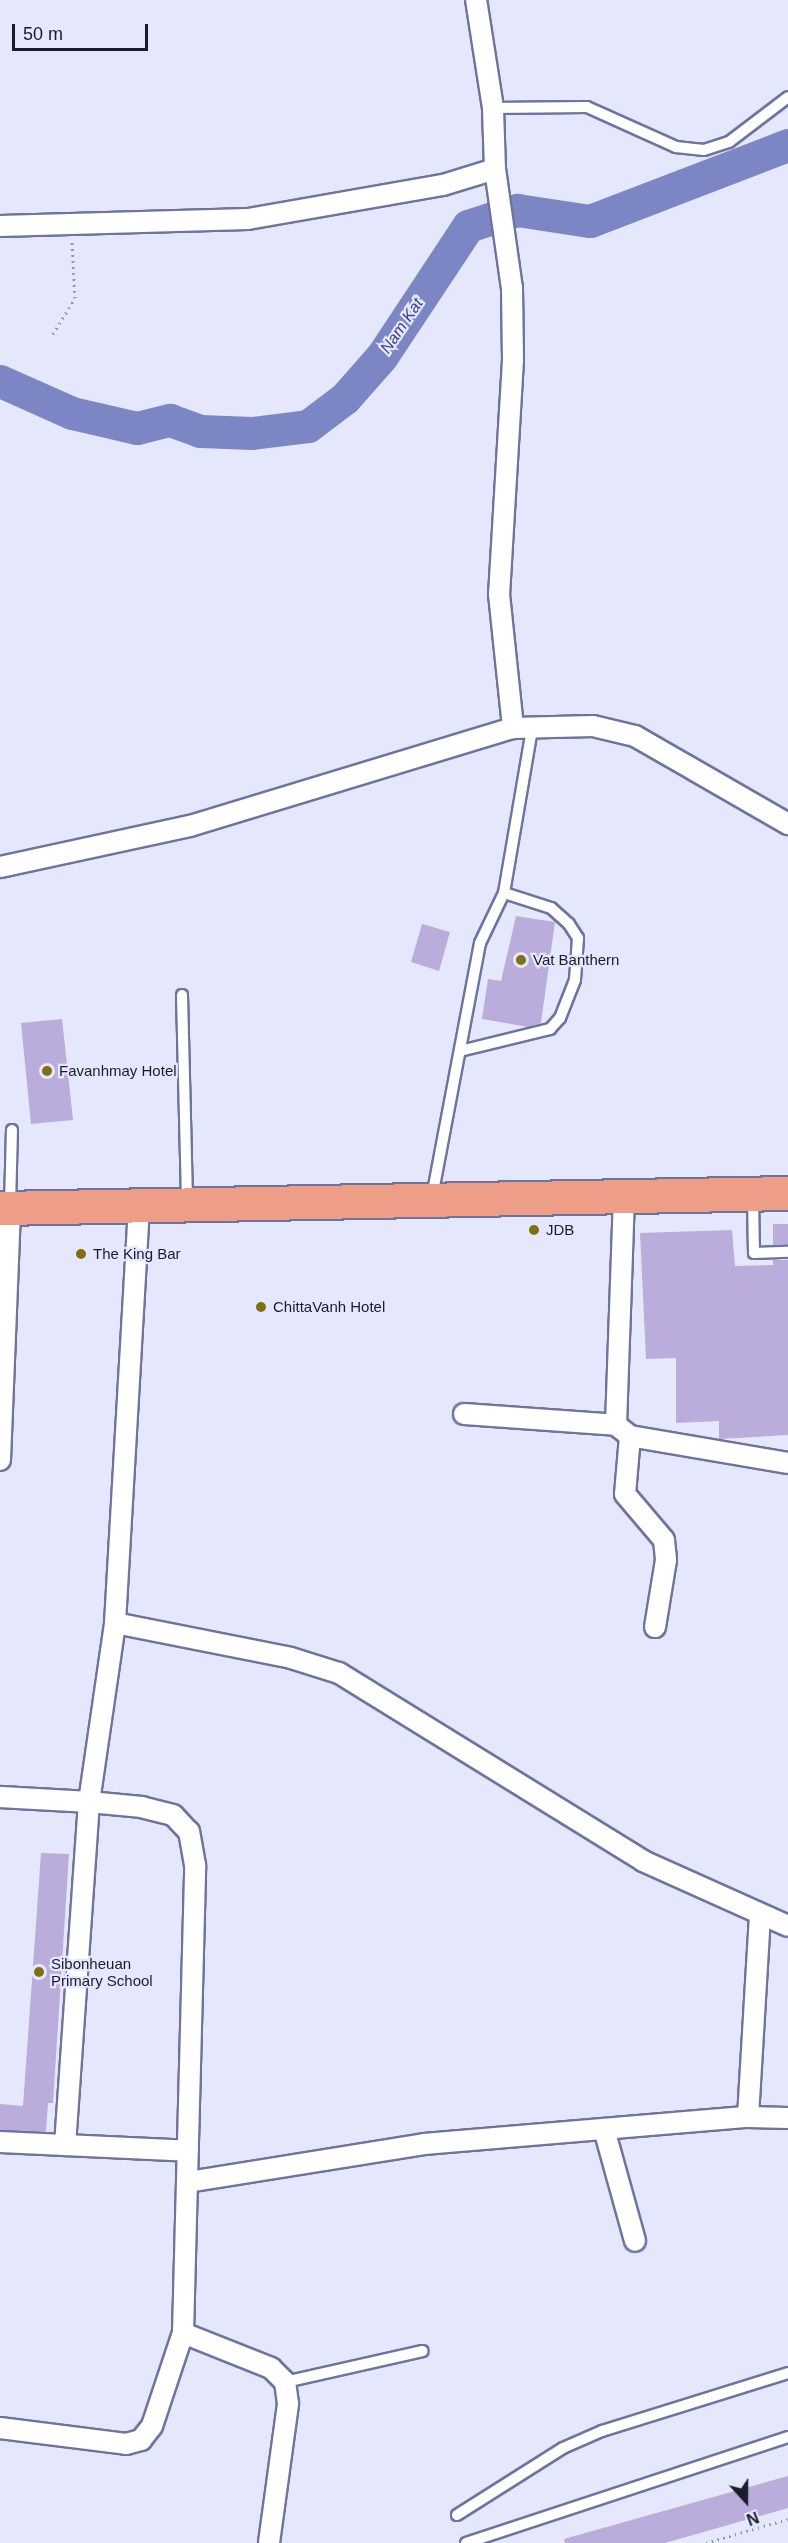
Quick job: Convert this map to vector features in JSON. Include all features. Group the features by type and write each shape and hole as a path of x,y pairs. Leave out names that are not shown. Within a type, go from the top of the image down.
{"highway":[{"path":"5,1208 788,1193"}],"street":[{"path":"476,0 493,108 495,169 512,288 513,360 499,594 522,728"},
{"path":"0,226 248,219 432,187 495,169"},
{"path":"0,867 190,826 522,728 593,726 635,735 788,824"},
{"path":"624,1196 625,1494 664,1540 666,1560 655,1627"},
{"path":"66,2145 89,1802 115,1623 139,1206"},
{"path":"0,1460 5,1208"},
{"path":"464,1414 623,1431 788,1463"},
{"path":"115,1623 291,1658 339,1673 643,1861 788,1926"},
{"path":"0,1797 142,1807 173,1815 189,1832 195,1865 183,2333 152,2426 141,2440 126,2444 0,2428"},
{"path":"748,2117 760,1915"},
{"path":"188,2182 424,2144 748,2117 788,2118"},
{"path":"604,2129 634,2241"},
{"path":"0,2142 188,2151"},
{"path":"183,2333 271,2368 285,2382 288,2404 269,2543"}],"lane":[{"path":"493,108 586,107 676,147 704,150 729,142 788,97"},
{"path":"432,1200 480,943 504,893 522,728"},
{"path":"460,1051 550,1029 560,1018 575,980 578,939 569,924 551,908 504,893"},
{"path":"182,995 187,1205"},
{"path":"5,1208 12,1130"},
{"path":"753,1194 754,1253 788,1252"},
{"path":"285,2382 423,2351"},
{"path":"457,2515 563,2448 602,2431 788,2373"},
{"path":"466,2543 788,2437"}],"path":[{"path":"53,333 75,298 71,224"},
{"path":"706,2543 788,2519"}],"building":[{"path":"516,916 555,922 541,1023 528,1027 482,1019 488,979 501,981"},
{"path":"422,924 450,932 439,971 411,962"},
{"name":"Favanhmay Hotel","path":"62,1019 73,1120 31,1124 21,1023"},
{"path":"773,1224 788,1224 788,1245 773,1245"},
{"path":"732,1230 735,1266 773,1265 773,1260 788,1260 788,1435 719,1439 719,1421 676,1423 676,1358 646,1359 640,1233"},
{"path":"41,1853 69,1854 53,2103 48,2103 46,2132 0,2130 0,2104 23,2106"},
{"path":"788,2476 788,2508 665,2543 565,2543 564,2539"}],"waterway":[{"name":"Nam Kat","path":"0,381 72,413 137,428 170,420 200,431 252,433 308,426 345,398 382,356 468,226 517,210 590,221 788,145"}],"place":[{"name":"Vat Banthern","path":"521,960"},
{"name":"Favanhmay Hotel","path":"47,1071"},
{"name":"JDB","path":"534,1230"},
{"name":"The King Bar","path":"81,1254"},
{"name":"ChittaVanh Hotel","path":"261,1307"},
{"name":"Sibonheuan Primary School","path":"39,1972"}]}
